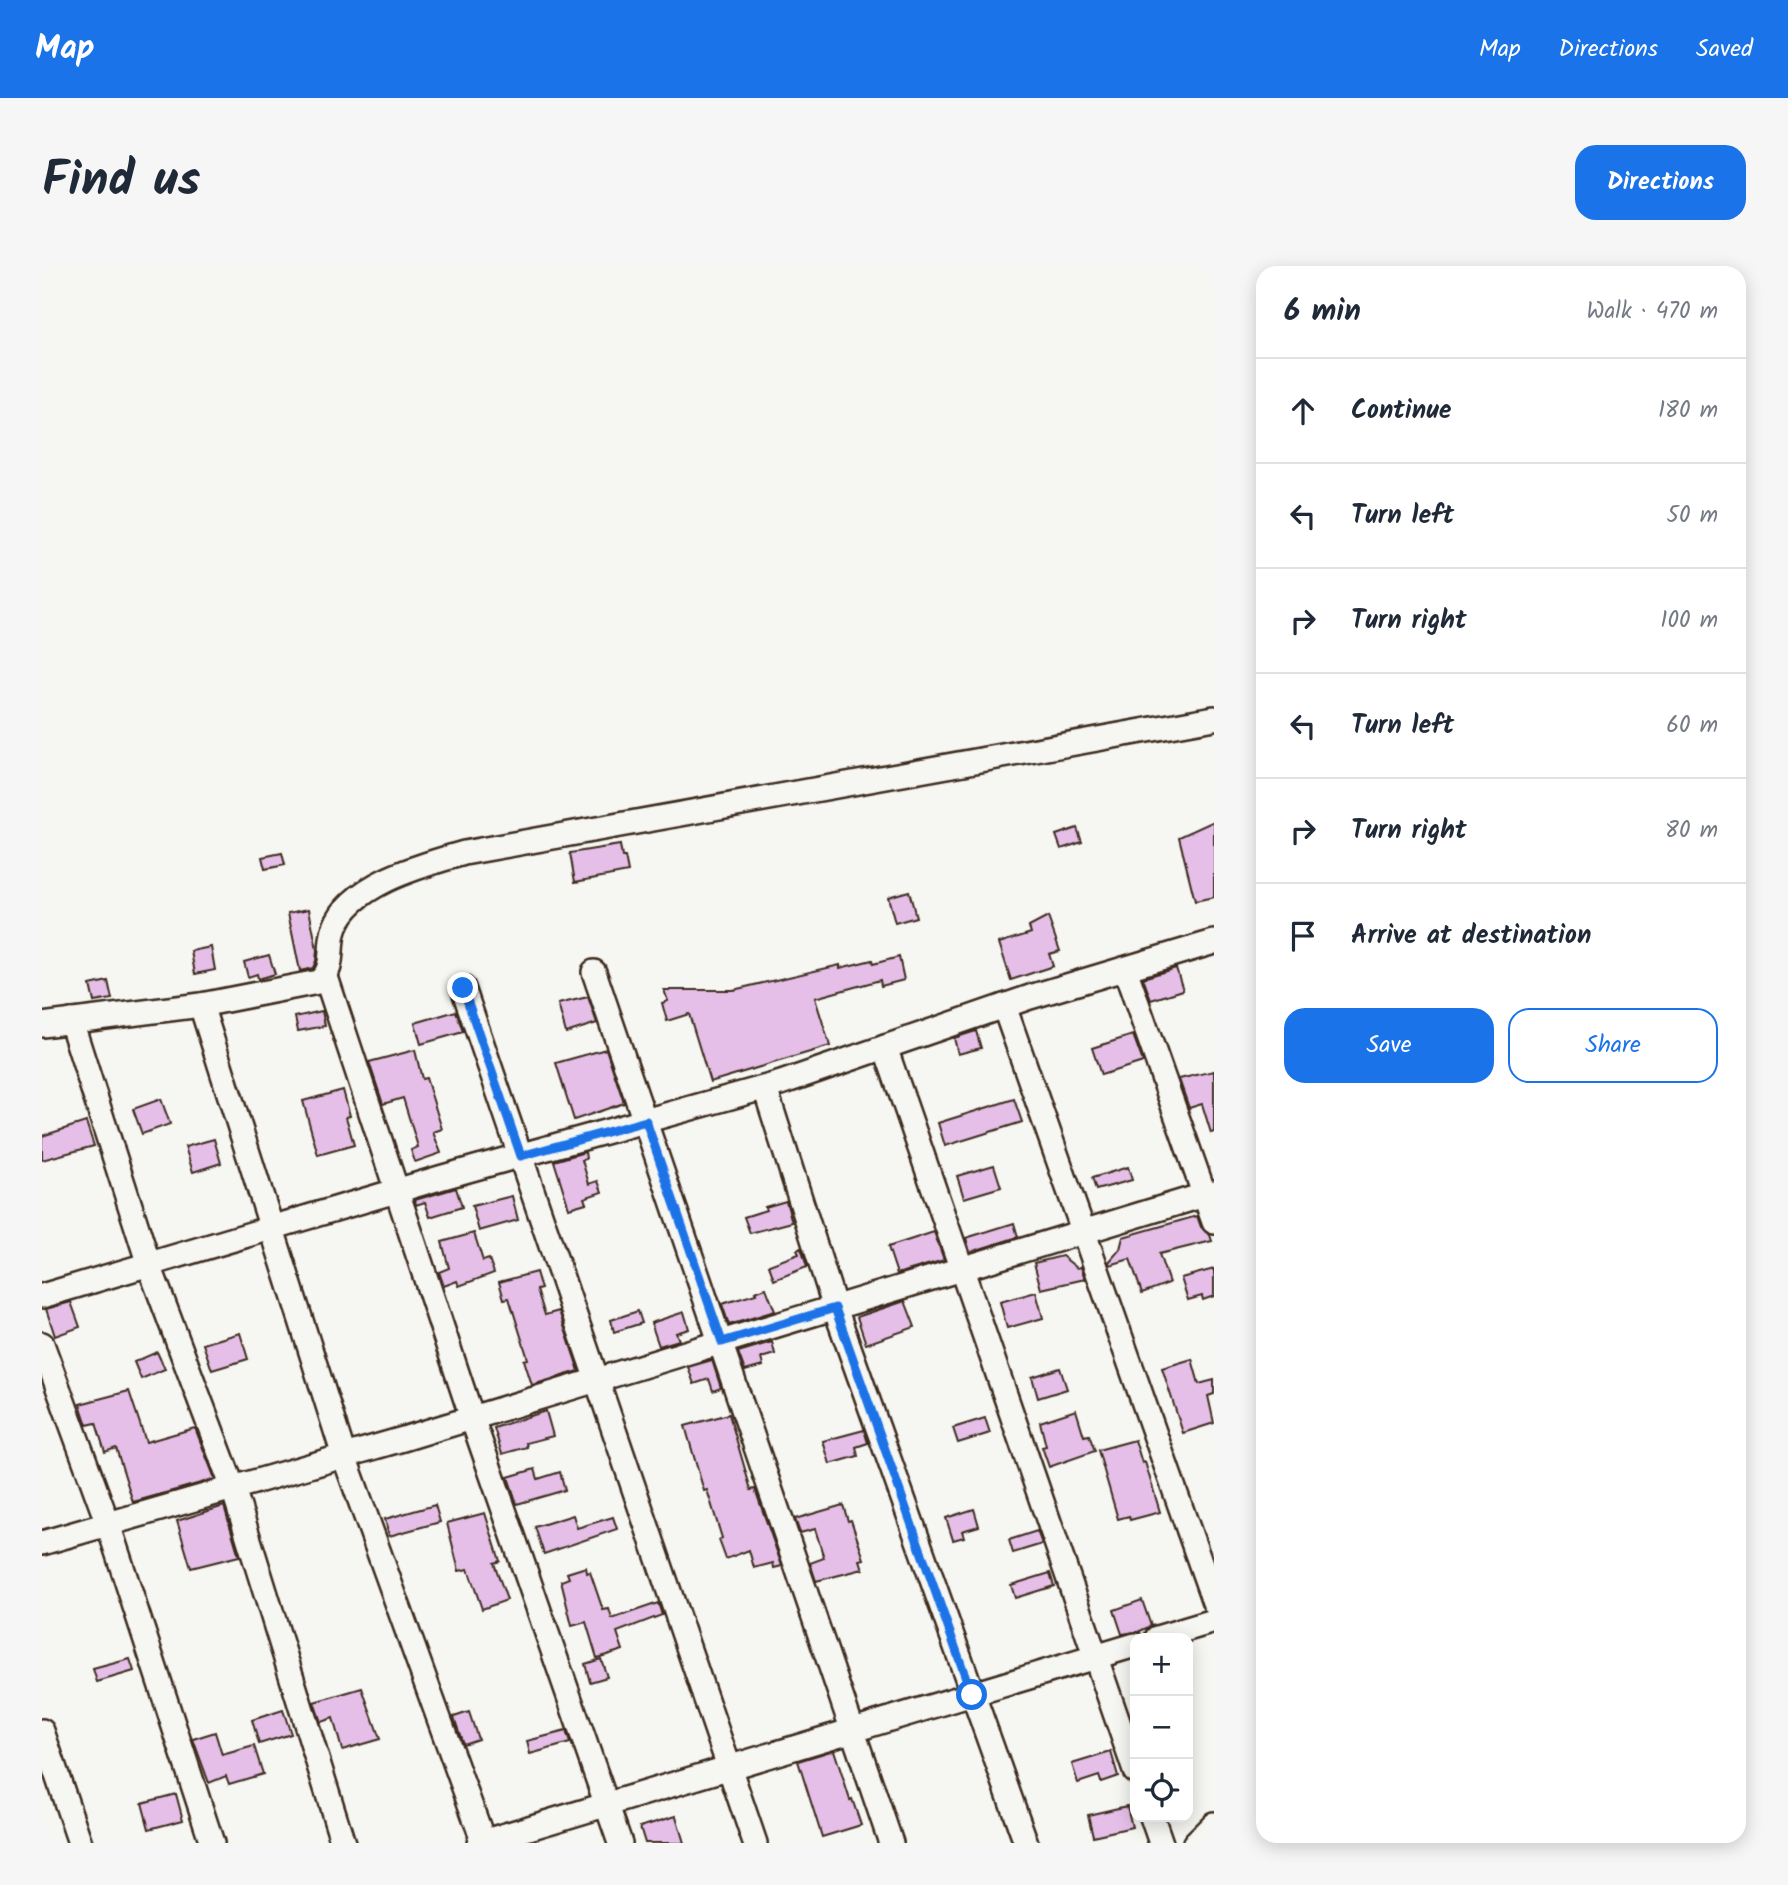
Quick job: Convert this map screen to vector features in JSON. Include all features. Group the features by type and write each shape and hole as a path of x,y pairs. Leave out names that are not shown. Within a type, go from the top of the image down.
{"street":[{"path":"42,1025 201,1004 318,982 326,977 331,965 335,927 352,903 380,883 415,868 464,853 1214,718"},
{"path":"42,1296 521,1156 765,1088 1004,1006 1214,942"},
{"path":"1125,969 1209,1194 1214,1222"},
{"path":"594,972 891,1843"},
{"path":"326,977 472,1418 620,1843"},
{"path":"463,988 755,1843"},
{"path":"201,1004 344,1455 482,1842 1130,1646"},
{"path":"1004,1006 1214,1602"},
{"path":"71,1021 149,1265 233,1488 343,1843"},
{"path":"885,1047 1131,1759"},
{"path":"765,1088 835,1308 1026,1843"},
{"path":"42,1543 472,1418 1209,1194"},
{"path":"42,1344 108,1524 212,1843"},
{"path":"1174,1633 1214,1621"},
{"path":"42,1731 80,1843"},
{"path":"1154,1822 1161,1843"},
{"path":"1195,1843 1214,1824"}],"building":[{"path":"1214,821 1214,897 1195,901 1179,837"},
{"path":"1077,828 1082,842 1061,849 1056,835"},
{"path":"620,845 628,872 575,882 570,853"},
{"path":"282,853 285,865 265,869 262,857"},
{"path":"909,891 916,917 895,923 888,897"},
{"path":"309,909 317,950 316,961 313,968 300,971 288,913"},
{"path":"1048,917 1060,951 1049,954 1053,966 1011,980 999,943 1031,933 1029,927"},
{"path":"211,947 215,970 195,974 191,951"},
{"path":"269,955 275,974 258,979 257,974 248,977 244,962"},
{"path":"899,957 904,980 881,986 880,980 815,998 830,1046 710,1082 689,1014 667,1021 662,1003 668,1001 664,990 733,990 840,965 840,968 872,960 873,964"},
{"path":"1176,968 1183,990 1151,1000 1143,978"},
{"path":"108,981 112,999 94,1002 90,985"},
{"path":"588,997 597,1023 566,1033 558,1004"},
{"path":"322,1011 325,1026 298,1031 295,1017"},
{"path":"456,1011 463,1032 421,1044 415,1023"},
{"path":"976,1031 981,1048 958,1054 954,1038"},
{"path":"1133,1035 1143,1062 1101,1075 1092,1048"},
{"path":"606,1049 624,1103 574,1120 556,1063"},
{"path":"415,1050 422,1079 426,1078 442,1129 433,1132 441,1153 415,1162 411,1150 418,1147 403,1098 383,1104 369,1062"},
{"path":"1214,1071 1214,1132 1211,1133 1202,1104 1189,1108 1179,1079"},
{"path":"343,1090 350,1116 346,1117 354,1145 318,1155 303,1101"},
{"path":"161,1099 170,1124 142,1134 133,1109"},
{"path":"1014,1099 1022,1122 945,1146 938,1123"},
{"path":"86,1122 94,1146 42,1160 42,1136"},
{"path":"214,1139 221,1163 193,1172 185,1147"},
{"path":"585,1152 586,1159 582,1160 589,1184 598,1181 602,1192 584,1198 586,1203 569,1208 554,1161"},
{"path":"994,1165 1001,1187 964,1198 957,1176"},
{"path":"1128,1167 1132,1180 1096,1190 1092,1178"},
{"path":"456,1188 462,1207 430,1217 425,1202 416,1205 415,1200"},
{"path":"512,1196 518,1220 479,1231 472,1206"},
{"path":"786,1201 792,1222 750,1233 744,1217"},
{"path":"1197,1216 1201,1227 1210,1235 1212,1241 1159,1254 1169,1283 1142,1293 1130,1259 1110,1265 1109,1262 1120,1249 1123,1237"},
{"path":"1014,1223 1018,1237 970,1252 966,1238"},
{"path":"934,1232 944,1260 897,1274 888,1247"},
{"path":"474,1233 483,1261 489,1259 494,1273 459,1286 457,1281 444,1286 439,1272 449,1268 442,1242"},
{"path":"801,1248 807,1267 774,1280 769,1265 799,1254 797,1250"},
{"path":"1062,1256 1077,1268 1081,1267 1085,1279 1041,1289 1034,1263"},
{"path":"1214,1269 1214,1296 1203,1300 1202,1296 1188,1300 1181,1278"},
{"path":"536,1272 541,1289 537,1290 545,1315 559,1311 579,1371 532,1385 524,1360 528,1359 509,1298 504,1299 499,1282"},
{"path":"766,1288 775,1311 729,1325 722,1304 756,1294 755,1292"},
{"path":"1036,1292 1043,1318 1007,1328 1000,1302"},
{"path":"905,1301 915,1327 866,1344 857,1317"},
{"path":"71,1302 80,1327 55,1336 46,1309"},
{"path":"638,1311 642,1323 614,1332 611,1320"},
{"path":"684,1312 689,1329 676,1333 679,1340 659,1346 651,1323"},
{"path":"240,1333 248,1359 212,1370 203,1344"},
{"path":"772,1342 775,1354 761,1358 763,1366 745,1371 738,1352"},
{"path":"157,1352 165,1369 141,1379 134,1362"},
{"path":"1192,1359 1199,1384 1214,1380 1214,1394 1208,1396 1214,1423 1183,1433 1162,1368"},
{"path":"712,1360 721,1388 713,1391 709,1379 694,1384 688,1367"},
{"path":"1060,1368 1067,1389 1038,1398 1032,1377"},
{"path":"129,1391 146,1442 195,1428 215,1479 133,1502 116,1448 105,1452 96,1423 87,1425 80,1404"},
{"path":"1076,1410 1084,1436 1089,1435 1095,1451 1049,1467 1042,1447 1046,1446 1040,1422"},
{"path":"546,1411 553,1436 526,1443 527,1447 502,1454 494,1428"},
{"path":"729,1414 751,1490 755,1489 782,1566 774,1568 773,1563 754,1568 749,1550 726,1559 719,1540 722,1538 707,1490 704,1491 685,1426"},
{"path":"985,1418 990,1433 958,1443 953,1428"},
{"path":"864,1430 868,1443 856,1447 858,1456 830,1464 823,1441"},
{"path":"1135,1440 1142,1463 1145,1462 1160,1512 1130,1520 1129,1516 1118,1519 1098,1450"},
{"path":"535,1469 538,1479 560,1472 565,1490 517,1504 508,1477"},
{"path":"435,1505 440,1522 389,1536 385,1519"},
{"path":"843,1505 864,1559 860,1560 863,1569 816,1581 810,1563 824,1558 815,1529 800,1533 795,1519"},
{"path":"224,1506 239,1556 191,1568 177,1521"},
{"path":"974,1509 979,1526 962,1531 964,1537 953,1540 946,1518"},
{"path":"485,1513 500,1561 494,1563 507,1600 482,1609 468,1569 459,1571 447,1523"},
{"path":"573,1515 577,1528 613,1517 617,1529 544,1554 535,1527"},
{"path":"1037,1531 1042,1544 1013,1553 1009,1540"},
{"path":"586,1567 603,1610 609,1609 612,1619 658,1603 662,1615 617,1632 623,1650 597,1658 586,1622 572,1626 561,1581 569,1578 567,1573"},
{"path":"1050,1573 1054,1586 1015,1598 1011,1585"},
{"path":"1142,1600 1151,1626 1138,1632 1122,1634 1114,1610"},
{"path":"130,1659 134,1671 97,1682 93,1669"},
{"path":"601,1659 607,1677 590,1682 585,1664"},
{"path":"362,1688 380,1739 342,1750 333,1718 321,1722 314,1702"},
{"path":"283,1710 291,1734 259,1744 252,1720"},
{"path":"469,1712 478,1739 463,1744 454,1717"},
{"path":"566,1731 570,1743 530,1754 527,1741"},
{"path":"215,1732 222,1755 254,1746 263,1774 229,1784 226,1776 209,1783 193,1739"},
{"path":"834,1750 861,1825 822,1837 798,1761"},
{"path":"1111,1752 1118,1776 1101,1782 1099,1776 1078,1783 1072,1764"},
{"path":"176,1794 183,1820 149,1829 142,1803"},
{"path":"1127,1806 1132,1827 1093,1836 1088,1815"},
{"path":"676,1816 684,1843 645,1843 640,1827"}],"route":[{"path":"463,988 521,1156 646,1121 722,1342 835,1308 972,1695"}]}
